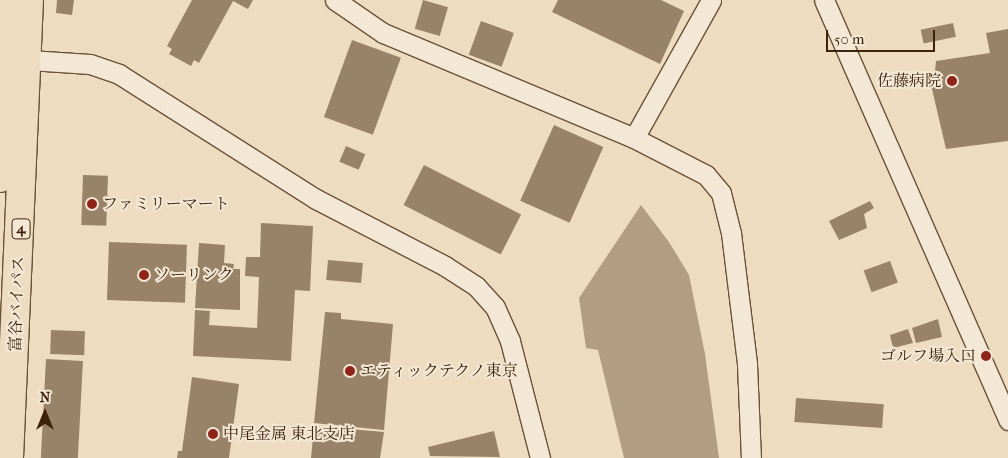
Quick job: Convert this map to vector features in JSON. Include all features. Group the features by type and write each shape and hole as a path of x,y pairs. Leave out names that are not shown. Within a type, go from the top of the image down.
{"highway":[{"name":"富谷バイパス","path":"7,0 10,58 9,458"},
{"name":"富谷バイパス","path":"0,178 10,58 30,0"}],"street":[{"path":"335,0 391,37 634,138 706,175 721,193 731,234 747,364 751,458"},
{"path":"634,138 712,0"},
{"path":"824,0 1008,420"},
{"path":"10,58 90,64 119,74 316,199 445,266 476,286 495,307 510,341 540,458"}],"shaded area":[{"path":"641,205 669,242 689,275 705,354 719,458 624,458 598,350 586,348 579,298"}],"building":[{"path":"57,0 74,0 72,15 56,13"},
{"path":"192,0 253,0 248,9 233,1 199,63 194,60 191,66 169,54 172,49 167,46"},
{"path":"423,0 448,7 440,36 415,29"},
{"path":"558,0 661,0 684,11 660,64 552,12"},
{"path":"481,21 514,33 502,67 469,55"},
{"path":"953,23 956,37 924,44 921,30"},
{"path":"1008,29 1008,141 946,149 928,72 935,71 936,61 990,53 986,33"},
{"path":"352,40 401,58 373,135 324,117"},
{"path":"554,125 603,147 570,223 520,201"},
{"path":"346,146 365,154 359,170 339,162"},
{"path":"424,165 521,214 501,255 404,205"},
{"path":"83,175 108,176 106,226 81,225"},
{"path":"870,201 874,208 864,214 867,228 839,240 829,221"},
{"path":"261,223 313,226 310,291 295,290 291,361 193,356 195,310 210,311 209,325 257,328 259,277 245,276 246,257 260,257"},
{"path":"109,242 187,245 185,303 107,300"},
{"path":"199,243 225,245 224,263 234,264 233,269 240,269 240,310 195,308"},
{"path":"328,260 363,263 361,283 326,280"},
{"path":"890,261 898,283 872,292 864,271"},
{"path":"325,312 341,313 341,319 393,324 384,430 314,423"},
{"path":"938,319 942,337 916,343 912,328"},
{"path":"908,329 913,343 893,348 890,335"},
{"path":"51,330 85,331 84,355 50,354"},
{"path":"46,359 83,361 78,458 41,458"},
{"path":"192,377 239,384 229,458 177,458 178,451 182,451"},
{"path":"796,398 884,404 882,428 794,422"},
{"path":"314,426 384,432 380,458 311,458"},
{"path":"494,431 500,457 430,456 428,447"}],"place":[{"name":"佐藤病院","path":"952,81"},
{"name":"ファミリーマート","path":"92,204"},
{"name":"ソーリンク","path":"144,275"},
{"name":"ゴルフ場入口","path":"986,356"},
{"name":"エティックテクノ東京","path":"350,371"},
{"name":"中尾金属 東北支店","path":"213,434"}]}
